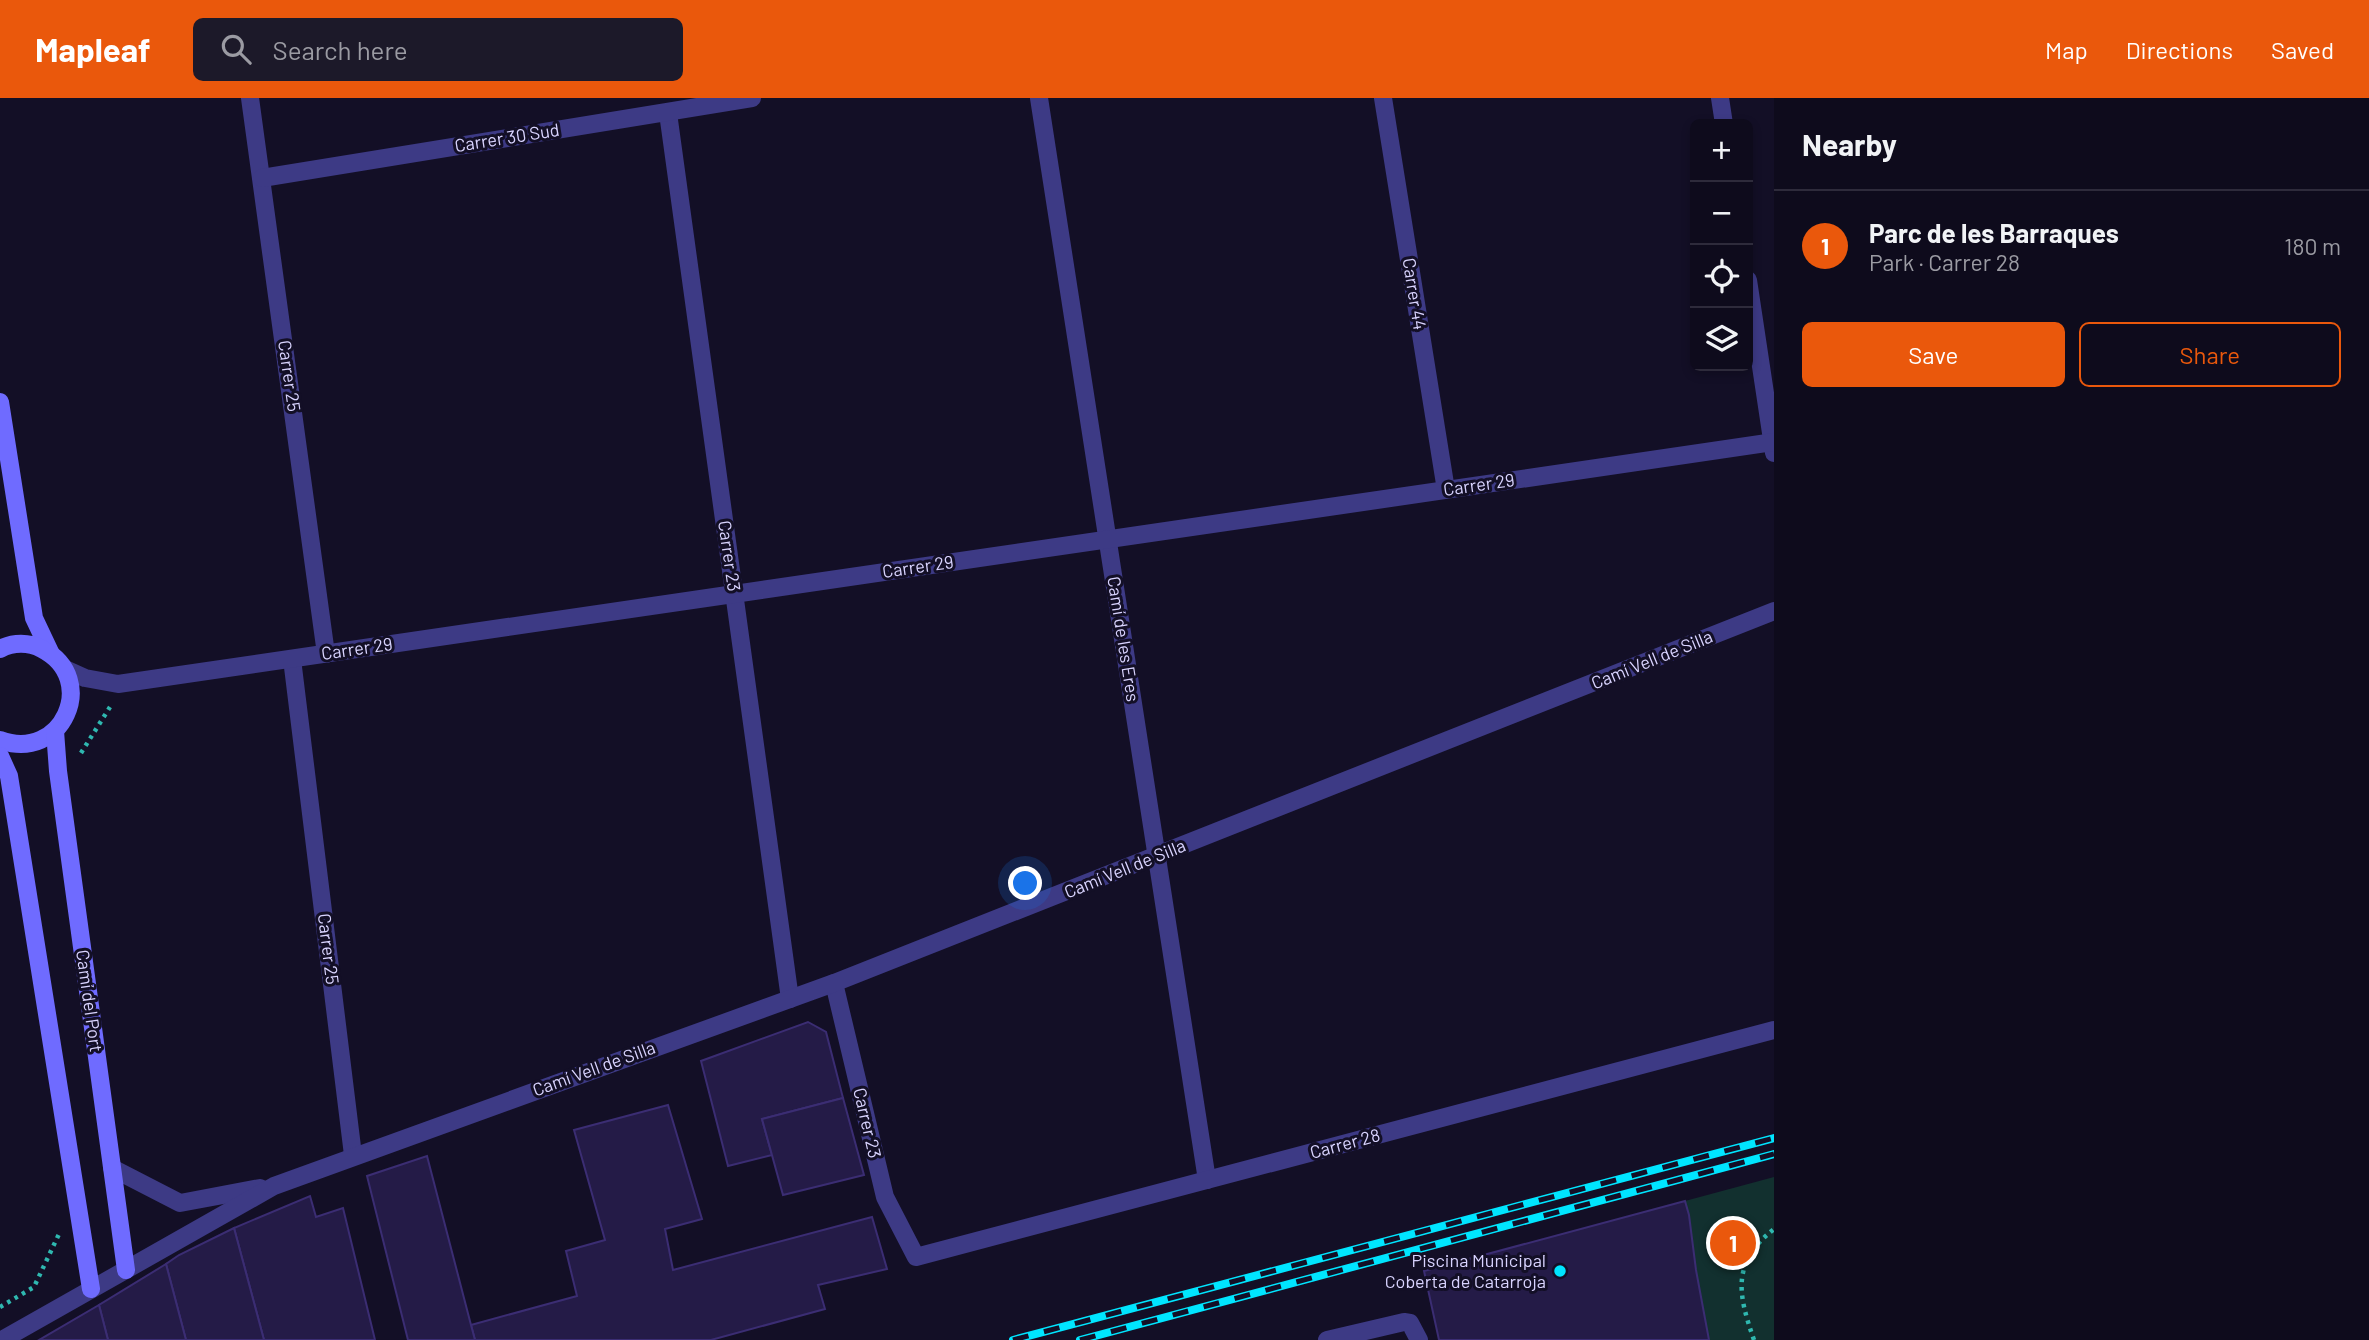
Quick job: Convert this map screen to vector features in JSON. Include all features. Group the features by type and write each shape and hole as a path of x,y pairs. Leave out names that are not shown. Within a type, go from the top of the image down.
{"street":[{"name":"Carrer 25","path":"250,98 326,653"},
{"name":"Carrer 30 Sud","path":"262,178 752,98"},
{"name":"Camí de les Eres","path":"1039,98 1207,1180"},
{"name":"Carrer 44","path":"1383,98 1446,490"},
{"path":"1720,98 1723,119"},
{"name":"Carrer 23","path":"668,113 790,999"},
{"path":"1752,308 1774,446"},
{"path":"0,402 34,618 51,654"},
{"name":"Carrer 29","path":"65,669 85,678 118,684 1446,490 1774,446"},
{"name":"Camí Vell de Silla","path":"2,1340 274,1186 353,1155 834,983 1774,611"},
{"path":"0,649 21,643 37,646 51,654 65,669 71,702 65,718 55,731 44,739 31,744 16,745 0,740"},
{"name":"Carrer 25","path":"292,659 353,1155"},
{"name":"Camí del Port","path":"55,731 58,771 126,1270"},
{"path":"0,756 9,776 92,1289"},
{"name":"Carrer 23","path":"834,983 885,1197 916,1257"},
{"name":"Carrer 28","path":"916,1257 1774,1030"},
{"name":"Camí Vell de Silla","path":"112,1168 180,1203 274,1186"},
{"path":"1327,1340 1397,1322 1410,1323 1419,1340"}],"path":[{"path":"1754,1340 1745,1315 1741,1275 1753,1251 1774,1229"}],"green space":[{"path":"1774,1177 1774,1340 1709,1340 1685,1201"}],"building":[{"path":"808,1022 826,1032 843,1098 762,1119 772,1155 728,1166 701,1061"},
{"path":"843,1098 864,1175 783,1195 762,1119"},
{"path":"668,1105 702,1219 665,1229 673,1270 872,1217 887,1269 818,1285 825,1309 711,1340 475,1340 471,1325 577,1296 566,1251 605,1240 574,1130"},
{"path":"427,1156 475,1340 408,1340 367,1176"},
{"path":"310,1196 316,1217 343,1208 375,1340 264,1340 234,1228"},
{"name":"Piscina Municipal Coberta de Catarroja","path":"1685,1201 1709,1340 1439,1340 1424,1271"},
{"path":"234,1228 264,1340 186,1340 166,1264"},
{"path":"166,1264 186,1340 108,1340 99,1305"},
{"path":"99,1305 108,1340 39,1340"}],"railway":[{"path":"1013,1340 1774,1138"},
{"path":"1080,1340 1774,1154"}],"place":[{"name":"Parc de les Barraques","path":"1733,1243"},
{"name":"Piscina Municipal Coberta de Catarroja","path":"1560,1271"}]}
